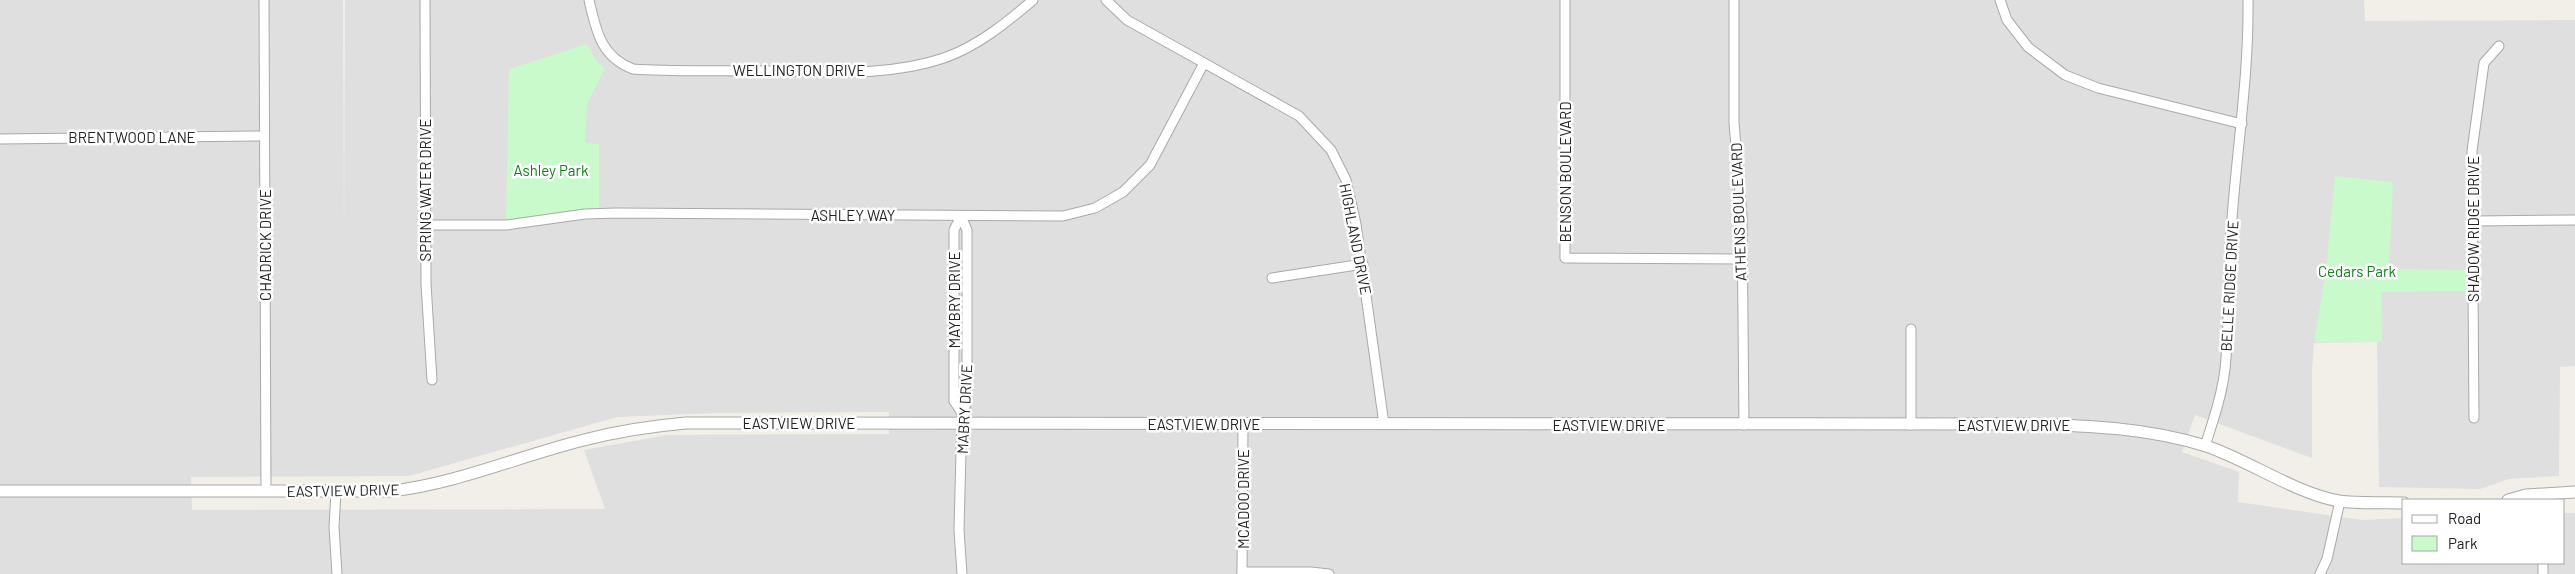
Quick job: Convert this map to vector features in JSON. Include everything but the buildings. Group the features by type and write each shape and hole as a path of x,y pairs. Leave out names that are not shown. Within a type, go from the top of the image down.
{"street":[{"name":"CHADRICK DRIVE","path":"264,0 263,136 266,491"},
{"name":"SPRING WATER DRIVE","path":"425,0 426,284 432,380"},
{"name":"WELLINGTON DRIVE","path":"589,0 602,46 618,64 633,70 852,71 898,70 944,58 973,44 1002,26 1032,0"},
{"name":"HIGHLAND DRIVE","path":"1106,0 1127,20 1299,116 1331,150 1346,180 1363,264 1384,424"},
{"name":"BENSON BOULEVARD","path":"1565,0 1565,258 1741,259"},
{"name":"ATHENS BOULEVARD","path":"1734,0 1734,122 1742,216 1744,425"},
{"path":"2000,0 2007,20 2028,47 2065,74 2098,88 2242,124"},
{"name":"BELLE RIDGE DRIVE","path":"2205,446 2219,404 2225,369 2230,232 2242,124 2248,42 2248,0"},
{"name":"SHADOW RIDGE DRIVE","path":"2474,418 2472,392 2472,151 2484,63 2499,46"},
{"name":"ASHLEY WAY","path":"425,225 506,225 585,214 1063,216 1096,208 1123,192 1150,165 1204,63"},
{"name":"BRENTWOOD LANE","path":"0,138 263,136"},
{"name":"MAYBRY DRIVE","path":"961,216 954,230 954,401 962,418"},
{"path":"2473,221 2575,220"},
{"path":"1272,278 1363,264"},
{"path":"1911,329 1911,425"},
{"name":"EASTVIEW DRIVE","path":"0,491 392,491 433,486 583,440 659,425 962,418 1243,424 2070,425 2129,431 2205,446 2316,494 2340,501 2402,503"},
{"name":"MABRY DRIVE","path":"962,418 959,530 962,574"},
{"name":"MCADOO DRIVE","path":"1242,573 1243,424"},
{"path":"336,492 334,527 337,574"},
{"path":"2520,499 2575,492"},
{"path":"2320,574 2327,560 2340,501"},
{"path":"1242,573 1329,574"}],"shaded area":[{"path":"0,0 343,0 344,243 345,0 2364,0 2365,21 2575,20 2575,366 2560,367 2559,476 2509,479 2480,489 2379,487 2377,342 2314,343 2312,370 2312,458 2195,415 2182,452 2239,472 2238,502 2362,520 2402,518 2402,564 2565,564 2565,513 2575,513 2575,574 0,574","holes":["889,412 889,434 667,435 584,450 605,509 192,510 191,477 409,476 617,417 714,413"]}],"green space":[{"name":"Ashley Park","path":"587,44 595,59 605,69 587,104 585,143 599,144 599,208 506,220 509,69"},
{"name":"Cedars Park","path":"2335,176 2393,182 2389,269 2465,270 2465,291 2381,292 2382,342 2314,342 2326,270"}]}
